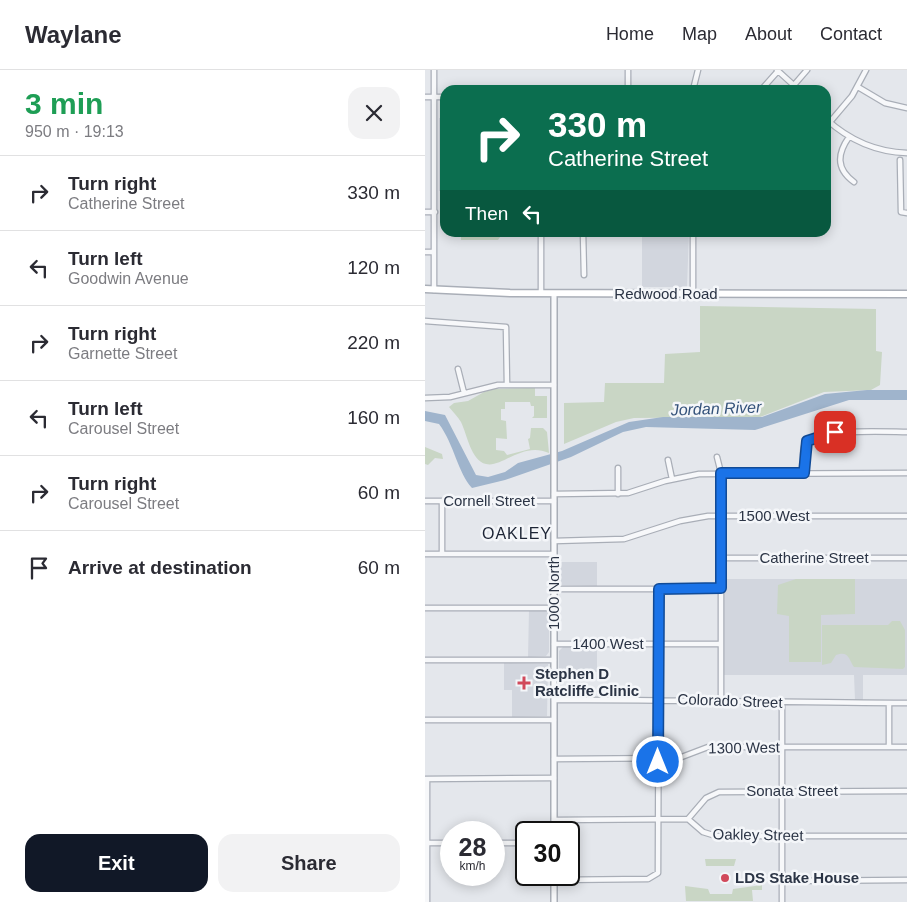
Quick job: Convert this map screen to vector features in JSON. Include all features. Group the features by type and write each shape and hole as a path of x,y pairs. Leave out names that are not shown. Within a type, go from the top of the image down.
{"main road":[{"name":"Redwood Road","path":"425,289 554,294 907,294"}],"street":[{"path":"434,70 434,290"},
{"path":"628,85 629,70"},
{"path":"694,85 698,70"},
{"path":"765,85 778,70 794,85 807,70"},
{"path":"831,118 858,87 866,70"},
{"path":"858,87 885,103 907,108"},
{"path":"425,97 440,97"},
{"path":"831,123 849,137 873,148 907,154"},
{"path":"849,137 840,153 839,163 845,175 854,182"},
{"path":"900,160 901,212 907,213"},
{"path":"900,183 907,183"},
{"path":"425,212 435,212"},
{"path":"541,237 541,293"},
{"path":"583,237 584,275"},
{"path":"693,237 693,294"},
{"path":"425,252 434,252"},
{"name":"1000 North","path":"554,294 554,820"},
{"path":"425,321 506,327 507,385"},
{"path":"458,369 464,393"},
{"path":"425,398 464,393 495,385 554,385"},
{"path":"804,473 805,446 807,441 812,438 839,432 907,432"},
{"path":"717,457 721,473 721,700"},
{"path":"668,460 673,479"},
{"path":"618,468 618,494"},
{"path":"554,494 618,494 633,492 673,479 721,473 907,473"},
{"name":"Cornell Street","path":"425,501 554,501"},
{"path":"442,501 442,554"},
{"name":"1500 West","path":"554,541 623,539 680,521 721,516 907,516"},
{"path":"425,554 554,554"},
{"name":"Catherine Street","path":"721,558 907,558"},
{"path":"554,589 721,588"},
{"path":"580,878 648,879 655,877 658,871 659,589"},
{"path":"425,608 554,608"},
{"name":"1400 West","path":"554,644 721,644"},
{"name":"1400 West","path":"425,660 554,660"},
{"name":"Colorado Street","path":"554,700 907,703"},
{"path":"781,703 782,902"},
{"path":"889,703 889,747"},
{"path":"425,720 554,720"},
{"name":"1300 West","path":"554,759 682,758 708,747 907,747"},
{"path":"427,902 426,779 554,778"},
{"name":"Sonata Street","path":"688,819 706,798 716,792 907,791"},
{"path":"554,820 688,819"},
{"name":"Oakley Street","path":"688,819 703,832 712,836 907,836"},
{"path":"426,843 440,843"},
{"path":"782,881 907,880"},
{"path":"554,886 554,902"}],"shaded area":[{"path":"439,118 440,118 440,191"},
{"path":"642,237 689,237 687,287 642,287"},
{"path":"559,562 597,562 597,586 561,585 559,582"},
{"path":"724,579 907,579 907,675 863,675 863,700 855,700 854,675 724,675"},
{"path":"529,610 546,610 549,613 549,652 546,656 528,657"},
{"path":"563,647 597,647 597,672 559,672 559,651"},
{"path":"504,663 548,664 547,716 512,717 512,690 504,690"}],"green space":[{"path":"461,237 500,237 498,240 461,240"},
{"path":"700,306 876,309 876,351 882,352 880,385 871,390 824,392 760,417 634,418 616,422 564,444 564,403 604,402 605,383 664,383 665,354 700,352"},
{"path":"535,388 535,396 547,396 547,418 532,418 534,416 534,406 531,406 530,402 505,402 505,409 501,409 501,420 506,421 507,439 496,438 496,450 504,451 507,455 530,449 528,439 530,438 531,428 543,428 547,432 549,453 530,450 492,464 481,462 473,453 461,422 449,407 454,403 468,401 494,389"},
{"path":"425,447 442,454 443,459 435,458 428,465 425,464"},
{"path":"796,579 855,579 855,614 821,615 821,662 789,662 789,616 777,614 778,585"},
{"path":"892,621 900,621 905,630 905,667 903,669 854,667 848,656 844,654 836,655 831,663 822,665 822,625 888,625"},
{"path":"705,859 736,859 734,866 706,866"},
{"path":"762,885 762,890 752,890 753,901 686,901 685,886 708,889 710,894 732,894 733,889"}],"water":[{"path":"867,390 907,390 907,400 849,400 755,430 646,427 623,432 571,457 505,480 472,488 467,482 449,440 439,424 425,421 425,411 445,415 476,475 488,477 505,472 518,463 562,451 629,422 663,417 762,417 825,394"}],"place":[{"name":"Stephen D Ratcliffe Clinic","path":"524,683"},
{"name":"LDS Stake House","path":"725,878"}],"district":[{"name":"OAKLEY","path":"517,533"}],"route":[{"path":"658,762 659,589 721,588 721,473 804,473 804,449 807,441 835,432"}],"water label":[{"name":"Jordan River","path":"716,408"}]}
